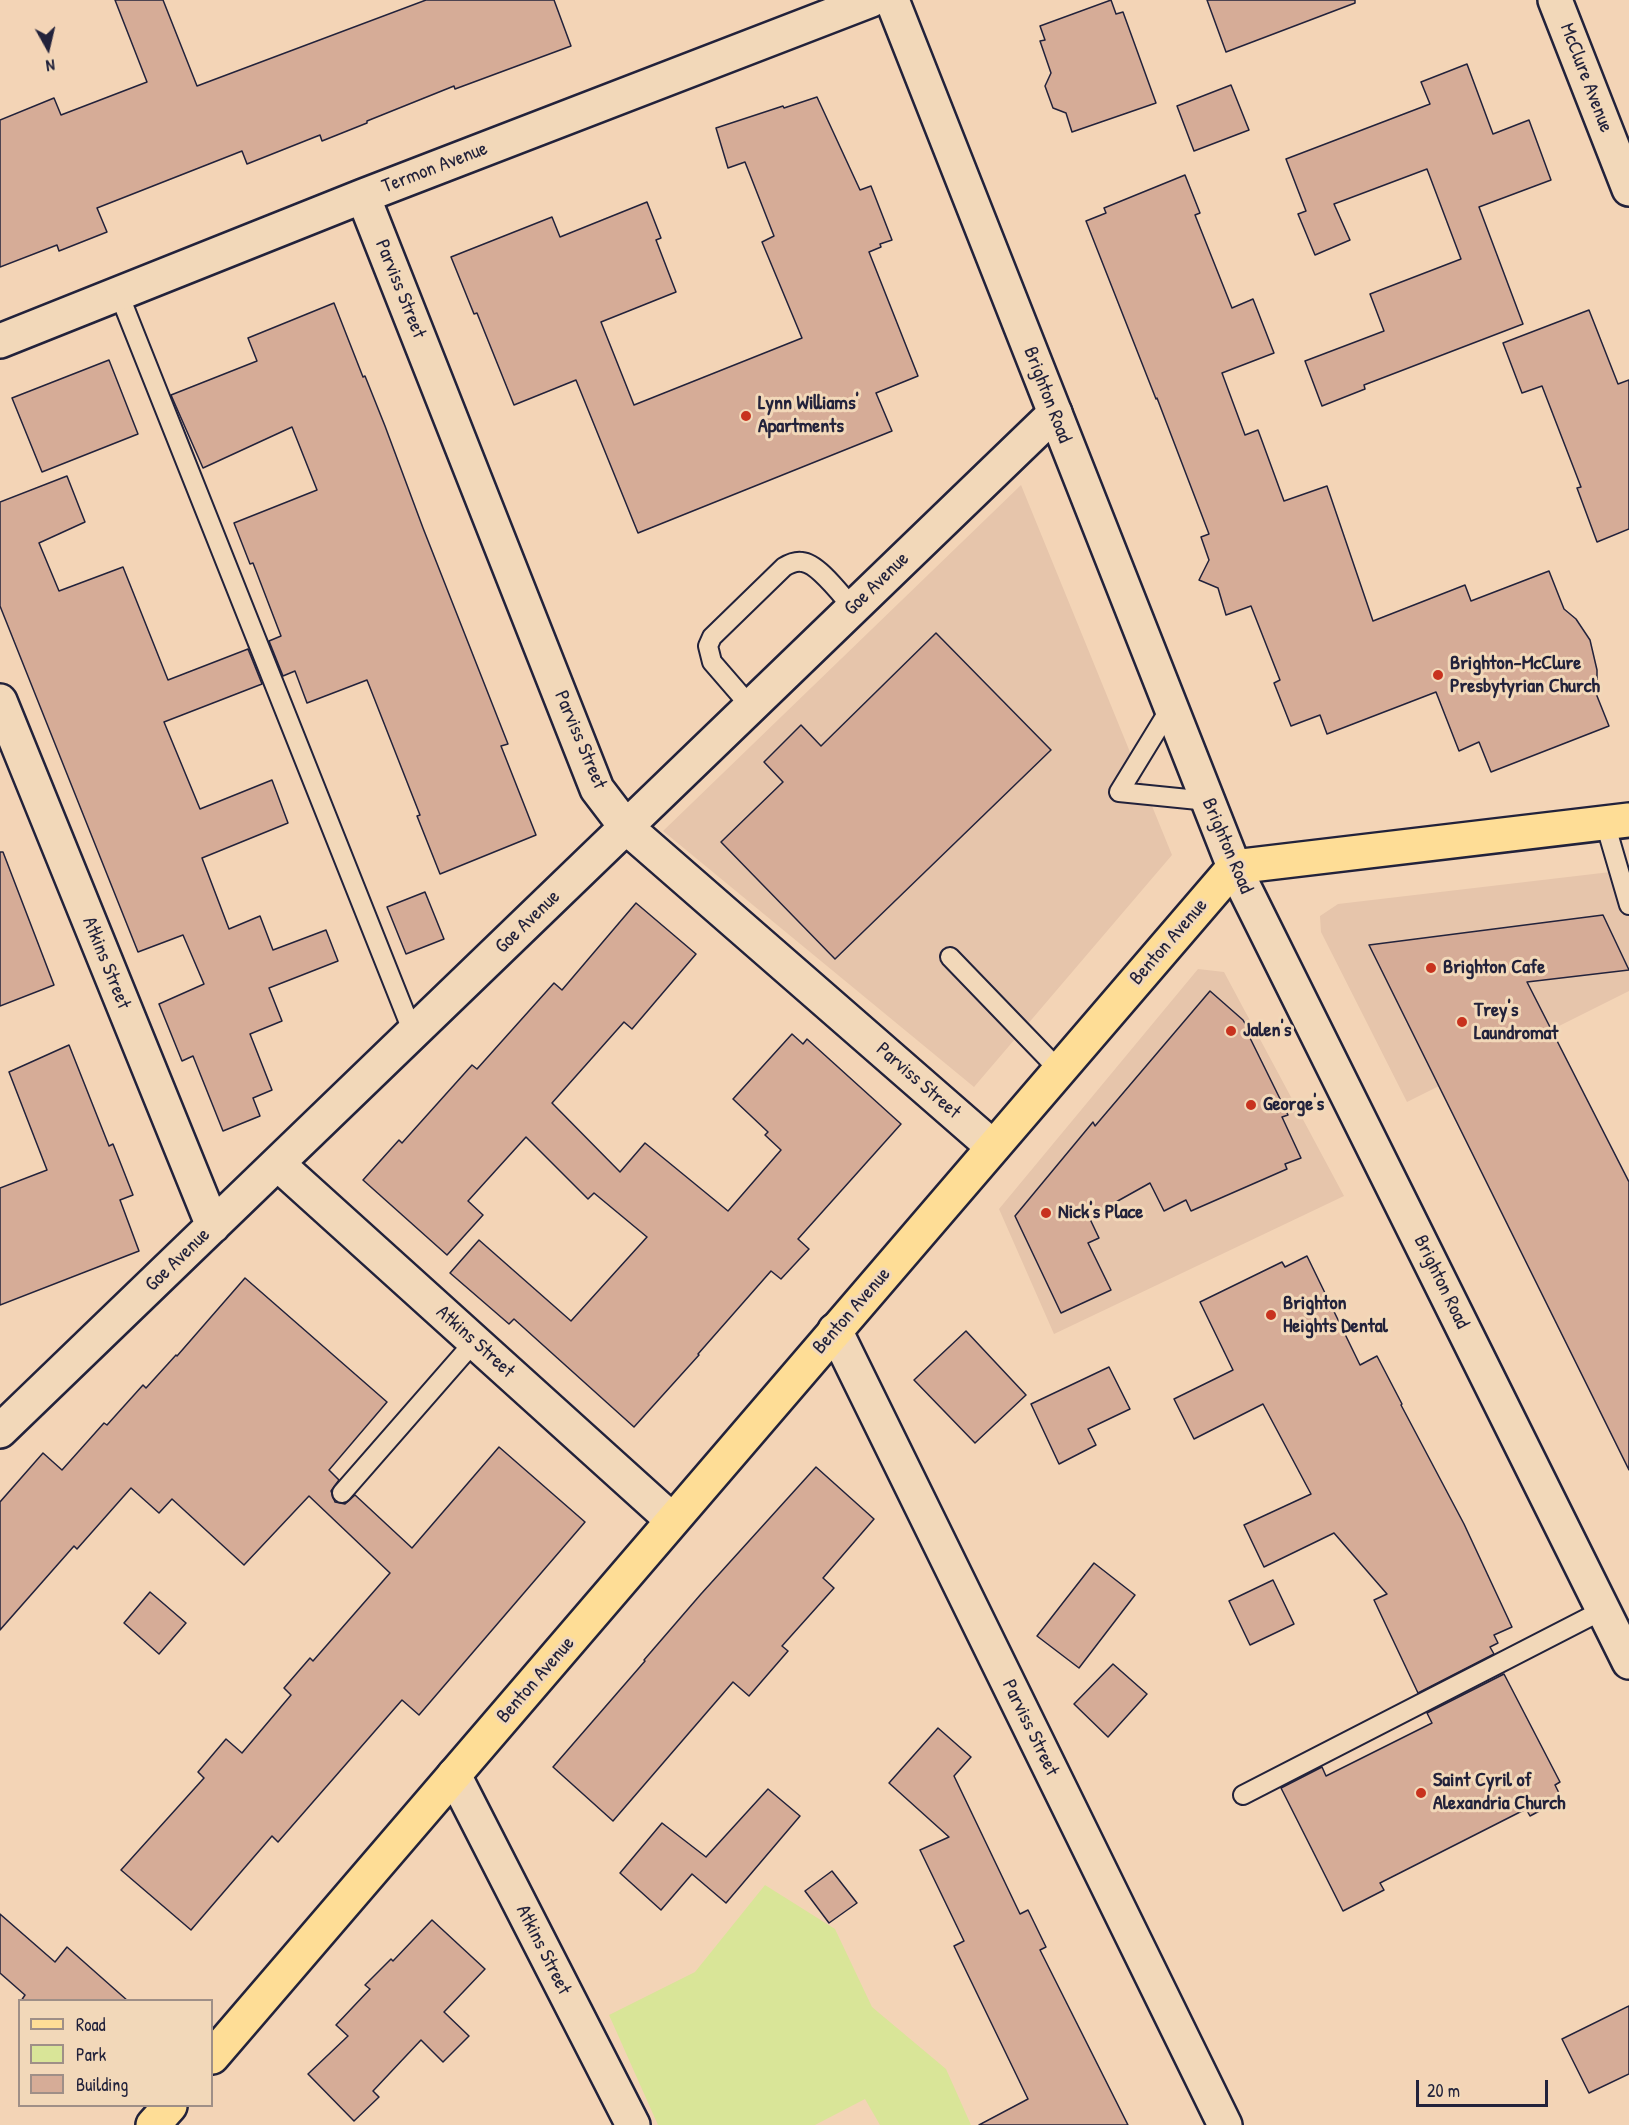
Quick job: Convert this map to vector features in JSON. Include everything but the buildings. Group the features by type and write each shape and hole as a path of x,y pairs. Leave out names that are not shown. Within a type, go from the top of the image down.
{"main road":[{"path":"1234,867 1617,821"},
{"name":"Benton Avenue","path":"213,2056 1234,867"},
{"path":"153,2125 169,2107"}],"street":[{"name":"Termon Avenue","path":"0,341 363,196 871,0"},
{"name":"Brighton Road","path":"892,0 1234,867 1629,1662"},
{"name":"McClure Avenue","path":"1555,0 1629,189"},
{"name":"Parviss Street","path":"363,196 597,789 626,827 993,1147"},
{"name":"Goe Avenue","path":"2,1421 278,1164 1055,413"},
{"name":"Atkins Street","path":"0,701 213,1226"},
{"name":"Atkins Street","path":"278,1164 672,1520"},
{"name":"Parviss Street","path":"836,1330 1225,2125"},
{"name":"Atkins Street","path":"454,1774 633,2125"}],"lane":[{"path":"118,294 413,1033"},
{"path":"751,706 712,662 708,646 712,637 784,567 804,561 816,567 853,608"},
{"path":"1171,707 1119,792 1208,801"},
{"path":"1617,821 1629,905"},
{"path":"950,957 1059,1070"},
{"path":"342,1493 474,1342"},
{"path":"1243,1795 1603,1610"}],"shaded area":[{"path":"1021,485 1172,855 974,1087 663,831"},
{"path":"1619,871 1629,905 1629,991 1407,1102 1321,932 1320,916 1338,904"},
{"path":"1198,969 1224,972 1344,1196 1054,1334 999,1209"}],"green space":[{"path":"765,1885 835,1929 872,2007 946,2069 971,2125 880,2125 865,2099 815,2125 658,2125 609,2015 695,1972"}],"place":[{"name":"Lynn Williams' Apartments","path":"746,416"},
{"name":"Brighton-McClure Presbytyrian Church","path":"1438,675"},
{"name":"Brighton Cafe","path":"1431,968"},
{"name":"Trey's Laundromat","path":"1462,1022"},
{"name":"Jalen's","path":"1231,1031"},
{"name":"George's","path":"1251,1105"},
{"name":"Nick's Place","path":"1046,1213"},
{"name":"Brighton Heights Dental","path":"1271,1315"},
{"name":"Saint Cyril of Alexandria Church","path":"1421,1793"}]}
